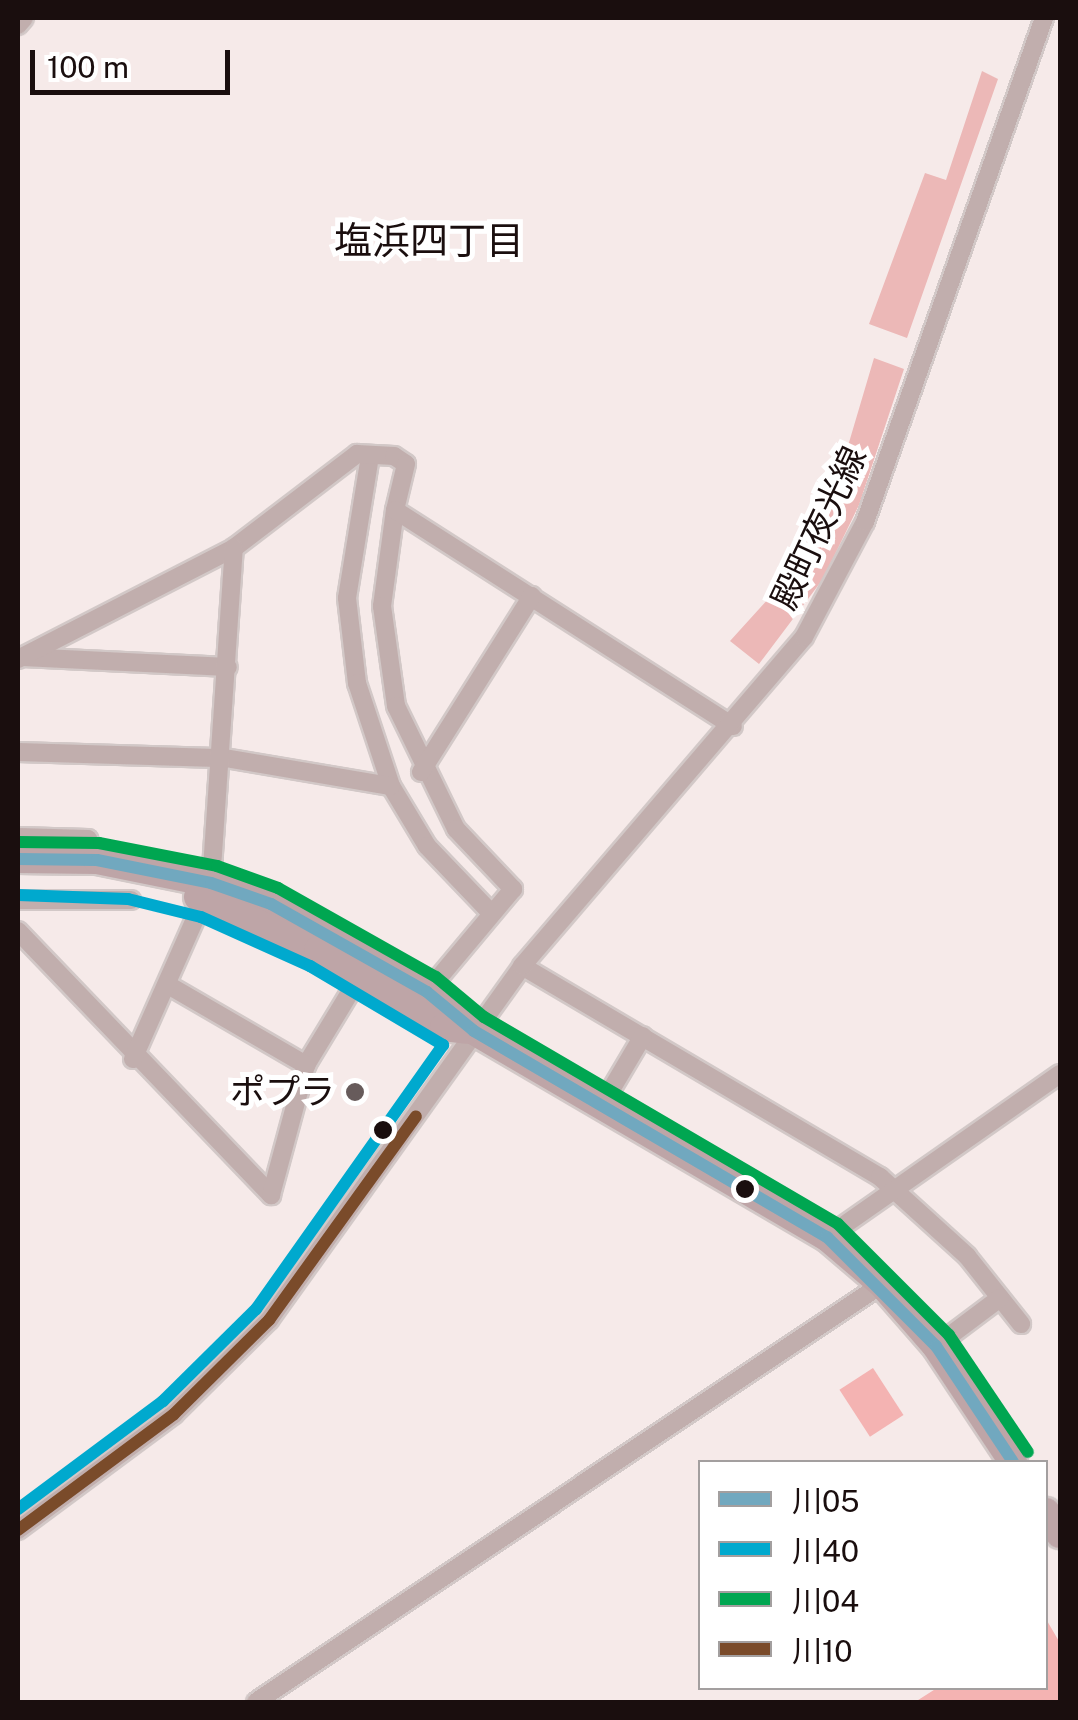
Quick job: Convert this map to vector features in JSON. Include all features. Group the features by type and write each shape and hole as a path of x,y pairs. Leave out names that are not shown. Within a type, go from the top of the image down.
{"highway":[{"path":"18,859 97,860 286,912 427,992 474,1032 827,1237 882,1284 936,1346 1012,1460"},
{"path":"18,878 130,882 209,891 444,1027 474,1032"}],"street":[{"path":"18,24 24,18"},
{"name":"殿町夜光線","path":"18,1530 174,1414 269,1320 522,966 734,726 804,638 854,548 1044,18"},
{"path":"20,658 234,548 296,507 328,472 357,454 406,464 395,510 383,638 396,706 422,772 456,829 512,889 427,992"},
{"path":"370,456 350,565 349,631 356,684 391,786 426,846 490,912"},
{"path":"395,510 734,726"},
{"path":"133,1059 209,891 225,758 234,548"},
{"path":"422,772 532,596"},
{"path":"20,658 228,667"},
{"path":"18,752 225,758 391,786"},
{"path":"18,837 88,839 97,860"},
{"path":"18,900 131,900"},
{"path":"18,931 133,1059 270,1195 306,1065 360,976"},
{"path":"522,966 891,1188 967,1256 1021,1324"},
{"path":"168,985 306,1065"},
{"path":"602,1105 643,1036"},
{"path":"827,1237 891,1188 1060,1074"},
{"path":"256,1702 882,1284"},
{"path":"936,1346 1000,1298"}],"shaded area":[{"path":"982,71 998,79 907,338 869,324 925,173 946,180"},
{"path":"874,358 904,369 859,505 823,579 759,664 730,641 789,576 829,510"},
{"path":"873,1368 903,1415 870,1437 839,1390"},
{"path":"1048,1622 1060,1643 1060,1702 915,1702 934,1690 1048,1690"}],"transit line":[{"name":"川04","path":"18,842 99,843 217,866 278,888 436,977 484,1017 838,1224 949,1335 1028,1452"},
{"name":"川05","path":"18,859 97,860 211,883 271,904 427,992 474,1031 827,1237 936,1346 1012,1460"},
{"name":"川40","path":"18,895 128,899 201,917 310,966 443,1045 256,1309 163,1401 18,1509"},
{"name":"川10","path":"18,1530 174,1414 269,1320 416,1116"}],"place":[{"name":"ポプラ","path":"355,1092"}],"district":[{"name":"塩浜四丁目","path":"429,241"}]}
